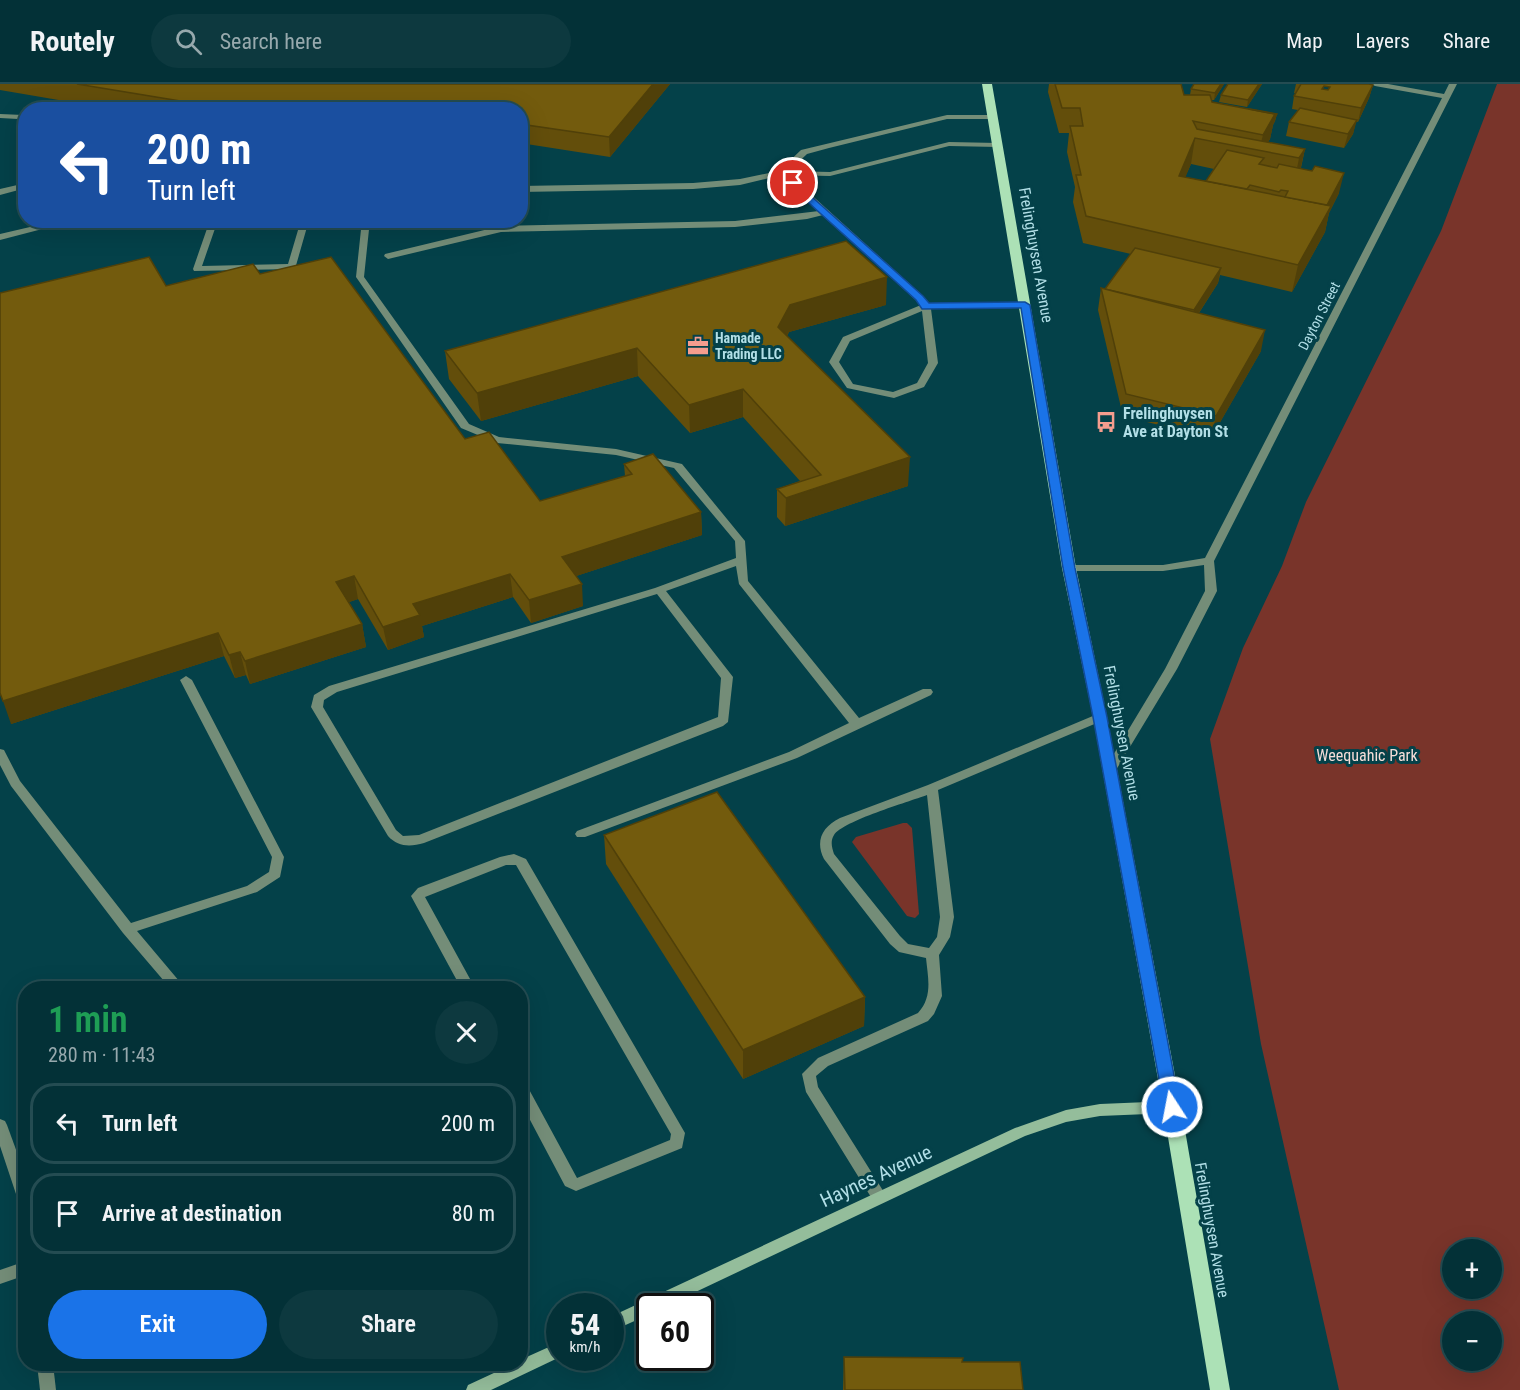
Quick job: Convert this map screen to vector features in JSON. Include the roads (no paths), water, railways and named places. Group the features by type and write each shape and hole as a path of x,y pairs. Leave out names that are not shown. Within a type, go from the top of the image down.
{"main road":[{"name":"Frelinghuysen Avenue","path":"987,84 1069,568 1100,717 1172,1107 1220,1390"},
{"name":"Haynes Avenue","path":"624,1318 1020,1132 1066,1116 1100,1110 1172,1107"},
{"path":"528,1364 546,1356"},
{"path":"474,1390 514,1371"}],"street":[{"path":"1375,84 1448,97"},
{"name":"Dayton Street","path":"1209,561 1453,84"},
{"path":"0,116 18,117"},
{"path":"782,173 804,152 815,149 947,117 993,117"},
{"path":"528,189 693,186 740,182 782,173 830,174 949,144 998,145"},
{"path":"782,173 920,298 926,306 933,363 921,385 894,395 850,386 834,362 846,339 926,306 1025,305"},
{"path":"0,192 18,187"},
{"path":"387,256 501,229 735,224 824,212"},
{"path":"0,237 39,228"},
{"path":"211,228 197,269 292,267 303,228"},
{"path":"365,228 360,277 465,426 497,440 616,452 678,466 740,541 743,582 856,724"},
{"path":"659,590 727,677 724,719 420,840 400,841 392,833 317,707 318,698 333,689 659,590 742,560"},
{"path":"1069,568 1163,568 1209,561 1211,591 1171,669 1109,772"},
{"path":"128,929 252,889 275,874 278,857 186,680"},
{"path":"581,834 792,755 927,692"},
{"path":"932,954 904,948 895,940 829,856 824,844 826,836 836,824 932,788 1100,717"},
{"path":"0,753 15,783 128,929 172,981"},
{"path":"879,1197 811,1088 809,1074 823,1062 923,1017 933,1008 936,999 932,954 942,942 947,930 947,917 932,788"},
{"path":"464,981 418,896 423,891 505,860 514,859 521,862 678,1133 679,1140 677,1144 576,1185 570,1181 528,1101"},
{"path":"0,1125 18,1177"},
{"path":"0,1277 18,1271"},
{"path":"46,1371 48,1390"}],"place":[{"name":"Hamade Trading LLC","path":"698,346"},
{"name":"Frelinghuysen Ave at Dayton St","path":"1106,422"}],"park label":[{"name":"Weequahic Park","path":"1367,755"}]}
